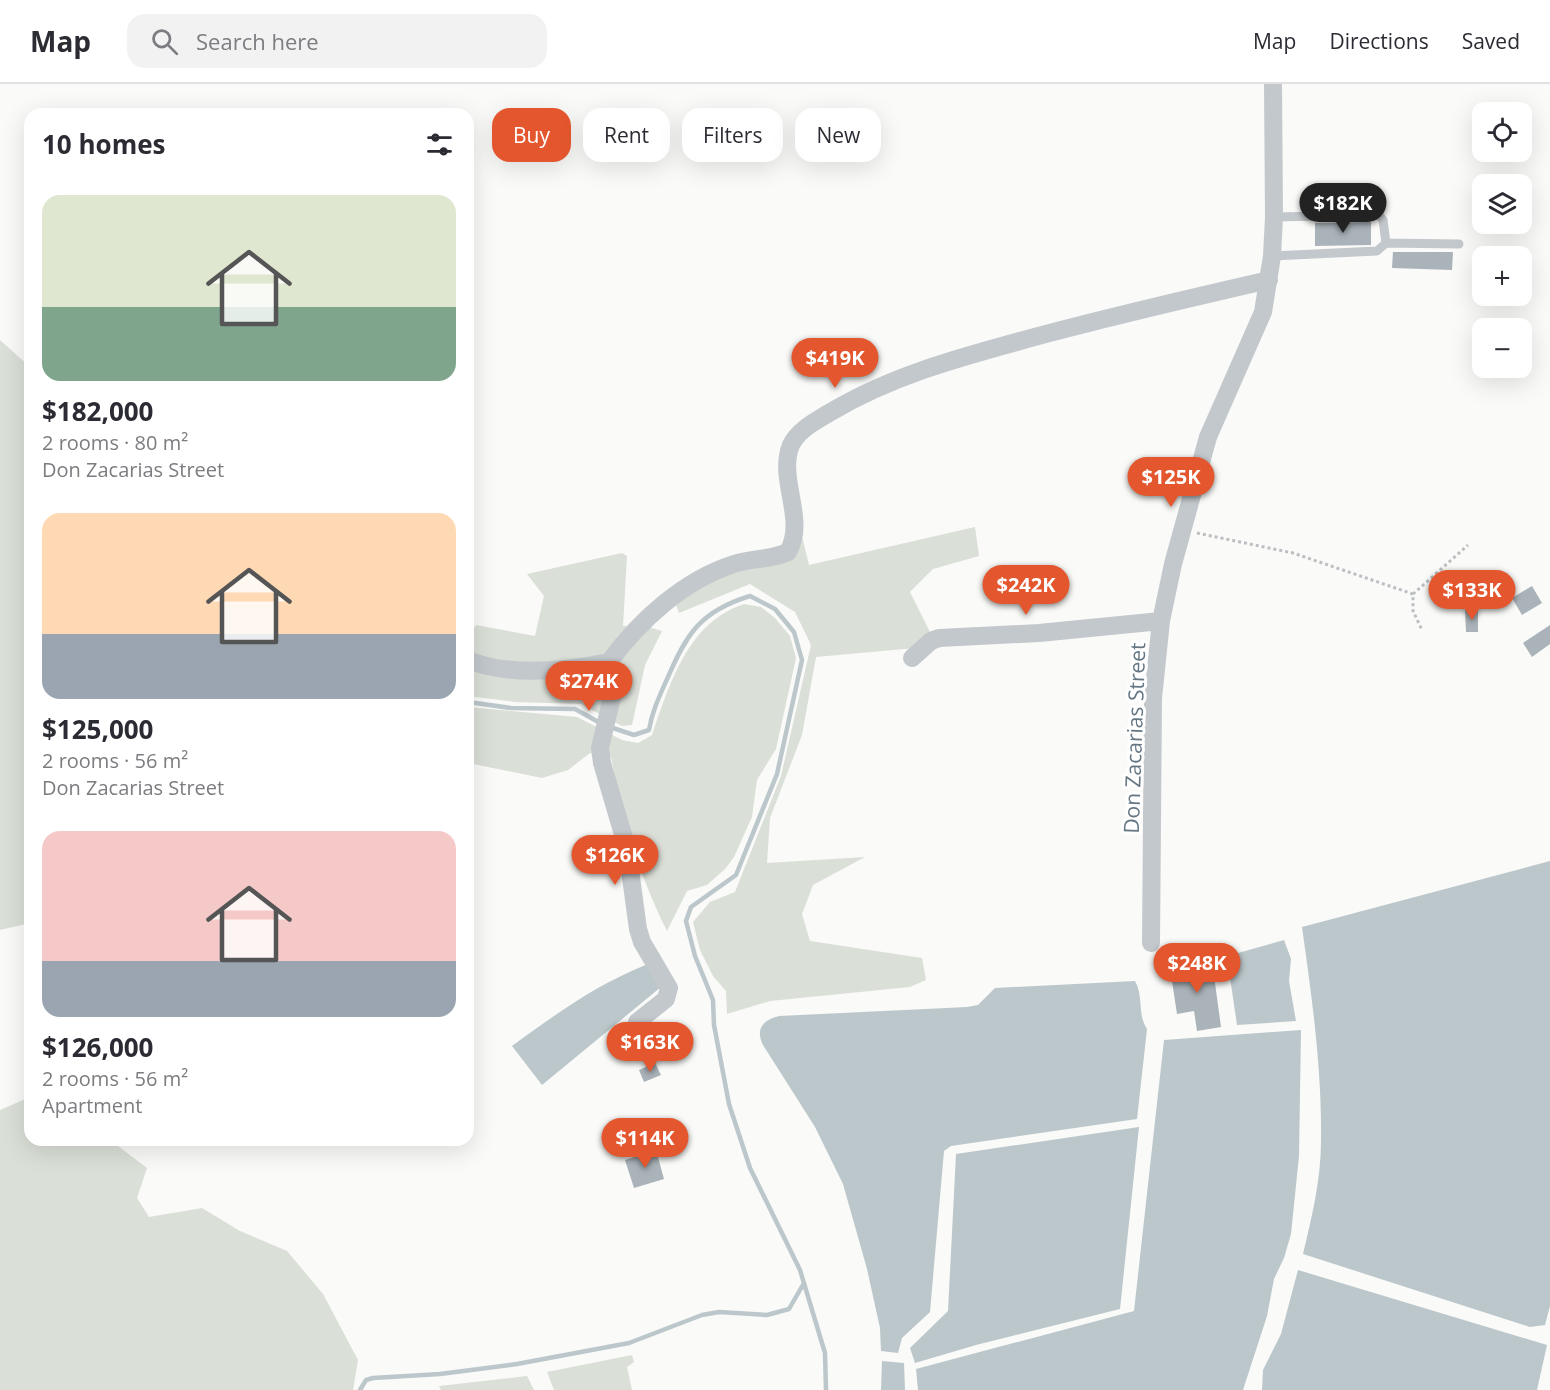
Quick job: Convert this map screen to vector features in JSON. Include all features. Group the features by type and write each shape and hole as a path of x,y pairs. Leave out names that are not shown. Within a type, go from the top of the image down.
{"street":[{"name":"Don Zacarias Street","path":"1151,943 1154,698 1161,621 1168,582 1184,531 1208,436 1260,321 1269,280 1274,217 1273,84"},
{"path":"474,662 485,667 541,670 567,669 609,662 638,627 677,594 697,581 734,564 788,552 795,541 788,462 792,444 803,431 838,408 899,377 939,363 1077,325 1269,280"},
{"path":"912,658 931,641 939,638 1039,633 1161,621"},
{"path":"609,662 612,697 601,737 602,763 627,848 638,929 642,942 669,988 666,999 637,1022"}],"lane":[{"path":"1274,217 1379,215 1383,220 1386,243"},
{"path":"1272,256 1377,251 1386,243 1459,244"}],"path":[{"path":"1184,531 1293,553 1413,594"},
{"path":"1422,630 1413,611 1413,594 1468,545"}],"shaded area":[{"path":"0,340 24,362 24,924 0,930"},
{"path":"797,516 809,565 975,527 979,556 933,569 910,592 937,646 816,657 802,735 770,818 767,863 865,857 813,885 802,914 810,941 922,958 926,980 910,987 770,1001 727,1014 726,991 713,976 700,950 693,922 710,902 735,892 781,776 811,645 795,612 750,584 679,613 675,602 725,574 782,563"},
{"path":"622,553 627,556 623,626 645,626 662,631 645,665 632,725 622,726 581,704 515,702 474,697 474,628 476,625 535,636 544,596 527,574"},
{"path":"744,604 761,607 775,618 790,636 796,658 776,749 757,780 752,817 734,857 725,869 707,885 687,891 667,931 648,889 633,846 611,757 590,753 568,770 542,778 474,764 474,708 577,717 622,740 638,743 652,735 683,658 708,625 724,613"},
{"path":"1550,861 1550,1306 1545,1325 1530,1327 1303,1254 1318,1184 1321,1114 1313,1007 1302,927"},
{"path":"1284,940 1291,959 1289,981 1296,1021 1237,1025 1228,964 1231,955"},
{"path":"648,964 661,987 542,1085 512,1046 594,990"},
{"path":"1135,981 1142,1017 1147,1029 1137,1119 951,1146 944,1151 930,1312 902,1338 898,1353 881,1351 880,1328 867,1269 843,1184 815,1127 763,1045 760,1034 762,1026 779,1016 967,1007 978,1005 995,988"},
{"path":"1301,1030 1299,1156 1291,1234 1284,1258 1274,1279 1267,1316 1243,1390 918,1390 916,1369 1134,1311 1164,1040"},
{"path":"24,1100 24,1146 118,1146 147,1168 137,1198 149,1217 202,1208 240,1231 287,1251 323,1294 358,1360 353,1390 0,1390 0,1110"},
{"path":"1139,1127 1120,1309 976,1345 915,1363 910,1348 948,1311 956,1154"},
{"path":"1298,1270 1547,1345 1537,1390 1262,1390 1263,1370 1281,1334"},
{"path":"632,1355 634,1362 627,1367 632,1390 554,1390 547,1372"},
{"path":"882,1361 904,1363 905,1390 881,1390"},
{"path":"527,1376 534,1390 441,1390 439,1386"}],"building":[{"path":"1371,222 1371,245 1315,246 1315,223"},
{"path":"1393,252 1453,252 1452,270 1392,268"},
{"path":"860,346 867,366 853,372 846,351"},
{"path":"1532,586 1542,603 1522,615 1512,598"},
{"path":"1465,610 1478,610 1478,632 1466,632"},
{"path":"1550,625 1550,644 1532,657 1523,643"},
{"path":"1212,961 1221,1027 1197,1031 1194,1011 1177,1014 1170,968"},
{"path":"655,1063 661,1075 644,1082 639,1070"},
{"path":"656,1150 664,1179 634,1188 625,1160"}],"waterway":[{"path":"610,727 634,735 649,730 657,703 682,648 698,626 719,609 750,596 775,609 794,632 802,660 777,774 736,875 691,907 686,921 695,956 713,1000 714,1025 729,1104 750,1168 800,1270 825,1353 826,1390"},
{"path":"474,703 511,708 575,709 602,724"},
{"path":"360,1390 366,1380 373,1378 440,1374 517,1364 629,1343 702,1315 719,1312 767,1315 789,1309 804,1283"}]}
